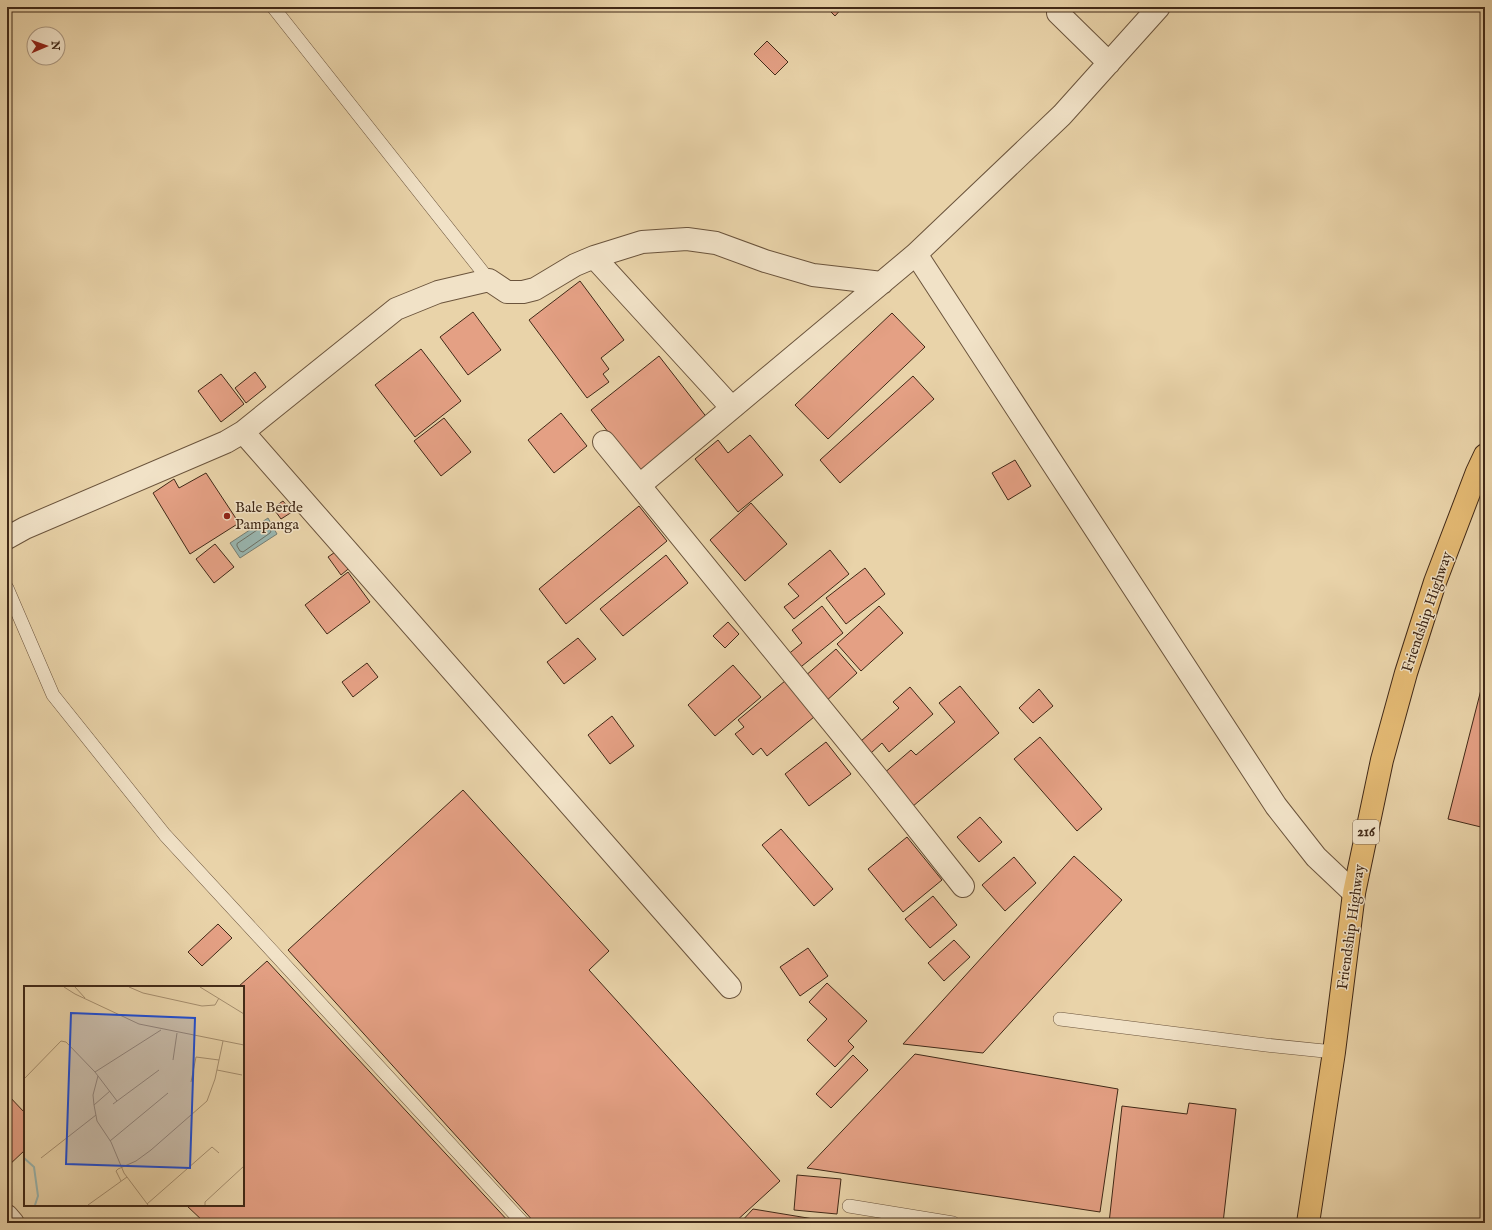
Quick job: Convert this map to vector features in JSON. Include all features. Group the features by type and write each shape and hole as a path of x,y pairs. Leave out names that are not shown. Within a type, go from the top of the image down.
{"main road":[{"name":"Friendship Highway","path":"1308,1223 1334,1052 1354,893 1382,760 1406,673 1435,582 1485,455"}],"street":[{"path":"640,485 916,254 1062,115 1159,7"},
{"path":"1058,13 1109,63"},
{"path":"7,538 25,528 226,442 243,432 396,310 438,292 489,280 507,292 523,292 535,289 575,265 594,257 642,242 687,239 716,242 765,261 813,275 882,283"},
{"path":"916,254 1276,806 1316,857 1354,893"},
{"path":"594,257 732,408"},
{"path":"243,432 730,987"},
{"path":"604,442 876,776 963,886"},
{"path":"7,1216 13,1223"}],"lane":[{"path":"273,7 489,280"},
{"path":"7,588 53,695 165,835 523,1223"},
{"path":"1060,1019 1334,1052"},
{"path":"849,1206 953,1223"}],"water":[{"path":"268,518 277,534 240,558 230,543"}],"building":[{"path":"826,7 843,7 835,16"},
{"path":"767,41 788,62 775,75 754,54"},
{"path":"580,281 624,340 601,358 609,369 603,374 609,382 587,398 529,320"},
{"path":"473,312 501,350 468,375 440,337"},
{"path":"892,313 925,347 828,439 795,405"},
{"path":"421,349 461,401 415,437 375,385"},
{"path":"659,356 708,419 640,473 591,410"},
{"path":"255,372 266,387 246,403 235,388"},
{"path":"221,374 244,404 221,422 198,391"},
{"path":"913,376 934,399 840,483 820,460"},
{"path":"561,413 587,446 554,473 528,440"},
{"path":"444,418 471,452 441,476 414,441"},
{"path":"750,435 783,475 738,512 695,459 718,440 728,453"},
{"path":"1015,460 1031,486 1008,500 992,473"},
{"path":"206,473 239,523 190,554 153,493 174,479 179,488"},
{"path":"283,501 292,512 281,519 273,508"},
{"path":"751,503 787,544 745,581 710,540"},
{"path":"639,506 667,541 566,624 539,589"},
{"path":"215,544 234,567 214,583 196,559"},
{"path":"341,548 353,565 341,575 328,557"},
{"path":"830,550 849,574 794,619 784,607 799,596 788,584"},
{"path":"666,555 688,583 623,636 600,609"},
{"path":"865,568 885,594 846,624 826,598"},
{"path":"348,572 370,602 327,634 305,605"},
{"path":"822,606 843,633 797,670 786,656 802,643 792,630"},
{"path":"879,606 903,633 861,671 837,644"},
{"path":"728,622 739,634 725,648 713,636"},
{"path":"578,638 596,659 564,684 547,662"},
{"path":"836,649 857,673 825,702 804,677"},
{"path":"367,663 378,677 353,697 342,682"},
{"path":"733,665 761,697 715,736 688,705"},
{"path":"1485,674 1485,828 1448,819"},
{"path":"785,681 814,717 767,756 761,748 753,755 735,734 744,727 738,720"},
{"path":"960,686 999,733 912,807 883,774 911,750 916,755 955,722 939,703"},
{"path":"910,687 933,714 889,752 882,743 871,753 861,741 899,708 893,702"},
{"path":"1039,689 1053,706 1033,723 1019,708"},
{"path":"612,716 634,746 610,764 588,735"},
{"path":"1040,737 1102,809 1077,831 1014,759"},
{"path":"826,742 851,774 809,806 785,774"},
{"path":"463,790 609,951 589,970 780,1181 734,1223 535,1223 288,950"},
{"path":"980,817 1002,842 979,862 957,837"},
{"path":"781,829 833,889 814,906 762,845"},
{"path":"907,837 942,880 903,912 868,869"},
{"path":"1074,856 1122,900 983,1053 903,1044"},
{"path":"1014,857 1036,883 1005,911 982,885"},
{"path":"933,896 957,925 930,948 905,919"},
{"path":"218,924 232,938 202,966 188,952"},
{"path":"954,940 970,957 944,981 928,963"},
{"path":"808,948 828,976 800,996 780,967"},
{"path":"267,961 510,1223 205,1223 187,1206 244,1206 244,986 239,986"},
{"path":"827,983 867,1021 848,1041 854,1047 835,1067 807,1040 827,1019 809,1002"},
{"path":"915,1054 1118,1089 1100,1212 807,1168"},
{"path":"853,1055 868,1070 831,1108 816,1094"},
{"path":"7,1094 24,1112 24,1151 7,1167"},
{"path":"1189,1103 1236,1109 1223,1223 1109,1223 1122,1106 1187,1114"},
{"path":"797,1175 841,1179 837,1214 794,1210"},
{"path":"753,1209 838,1223 740,1223"},
{"path":"1430,1221 1445,1221 1445,1223 1430,1223"}],"place":[{"name":"Bale Berde Pampanga","path":"227,516"}]}
